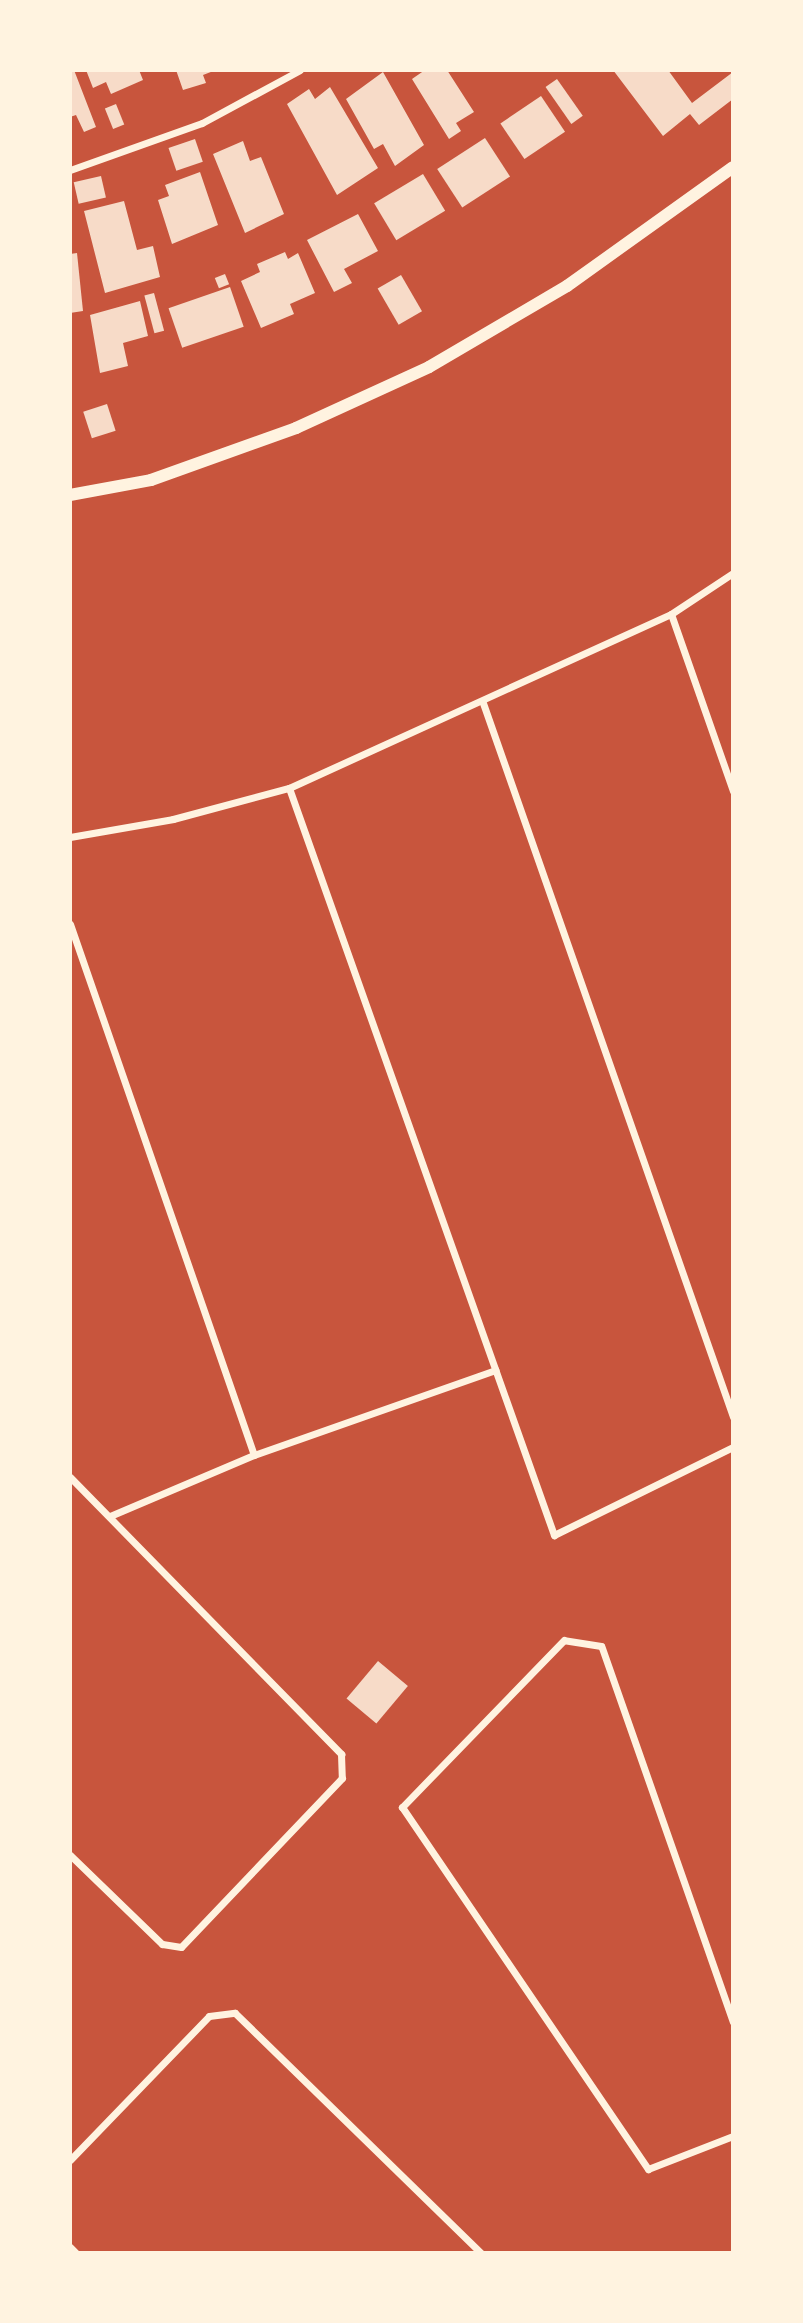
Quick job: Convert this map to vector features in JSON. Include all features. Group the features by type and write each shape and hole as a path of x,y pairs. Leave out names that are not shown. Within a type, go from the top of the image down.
{"street":[{"path":"283,70 287,79"},
{"path":"70,170 202,123 300,70"},
{"path":"70,495 175,471 296,428 429,367 567,286 733,167"},
{"path":"70,837 173,819 289,788 483,704 671,614 733,573"},
{"path":"671,614 733,791"},
{"path":"483,704 733,1418"},
{"path":"289,788 554,1535 733,1447"},
{"path":"70,924 254,1455"},
{"path":"110,1516 254,1455 496,1370"},
{"path":"70,1477 341,1754 342,1778 181,1947 162,1944 70,1855"},
{"path":"733,2022 601,1646 564,1640 402,1807 648,2169 733,2136"},
{"path":"70,2160 209,2016 235,2014 481,2253"},
{"path":"70,2247 76,2253"}],"building":[{"path":"70,70 74,70 96,127 84,132 76,115 70,117"},
{"path":"86,70 139,70 143,80 111,94 106,82 93,88"},
{"path":"176,70 216,70 203,75 206,83 183,90"},
{"path":"425,70 447,70 474,112 456,123 461,131 449,139 412,79"},
{"path":"613,70 668,70 692,103 733,72 733,99 699,125 690,114 663,136"},
{"path":"383,72 424,145 395,166 383,144 374,149 346,99"},
{"path":"557,79 583,116 571,124 546,87"},
{"path":"330,87 378,168 337,195 287,104 309,89 315,99"},
{"path":"541,96 565,132 524,159 500,123"},
{"path":"116,104 124,124 113,129 105,108"},
{"path":"485,138 510,177 462,208 437,169"},
{"path":"195,139 203,162 176,171 169,148"},
{"path":"243,141 250,161 261,157 284,214 245,233 213,154"},
{"path":"200,172 218,225 172,244 158,200 169,196 165,185"},
{"path":"423,174 445,211 396,240 374,203"},
{"path":"101,176 106,197 79,204 74,182"},
{"path":"124,201 137,250 153,246 160,277 105,293 84,211"},
{"path":"358,214 378,251 344,269 352,283 334,292 307,240"},
{"path":"285,252 288,259 298,253 315,293 290,304 294,314 261,328 241,281 260,272 257,264"},
{"path":"77,253 83,311 70,313 70,254"},
{"path":"225,274 229,284 219,288 215,278"},
{"path":"401,275 422,311 399,325 378,288"},
{"path":"230,287 244,327 182,348 169,308"},
{"path":"154,293 164,331 154,333 144,296"},
{"path":"140,301 148,336 123,343 128,366 100,373 90,315"},
{"path":"107,404 116,431 92,438 83,412"},
{"path":"378,1661 408,1686 376,1724 347,1699"}]}
